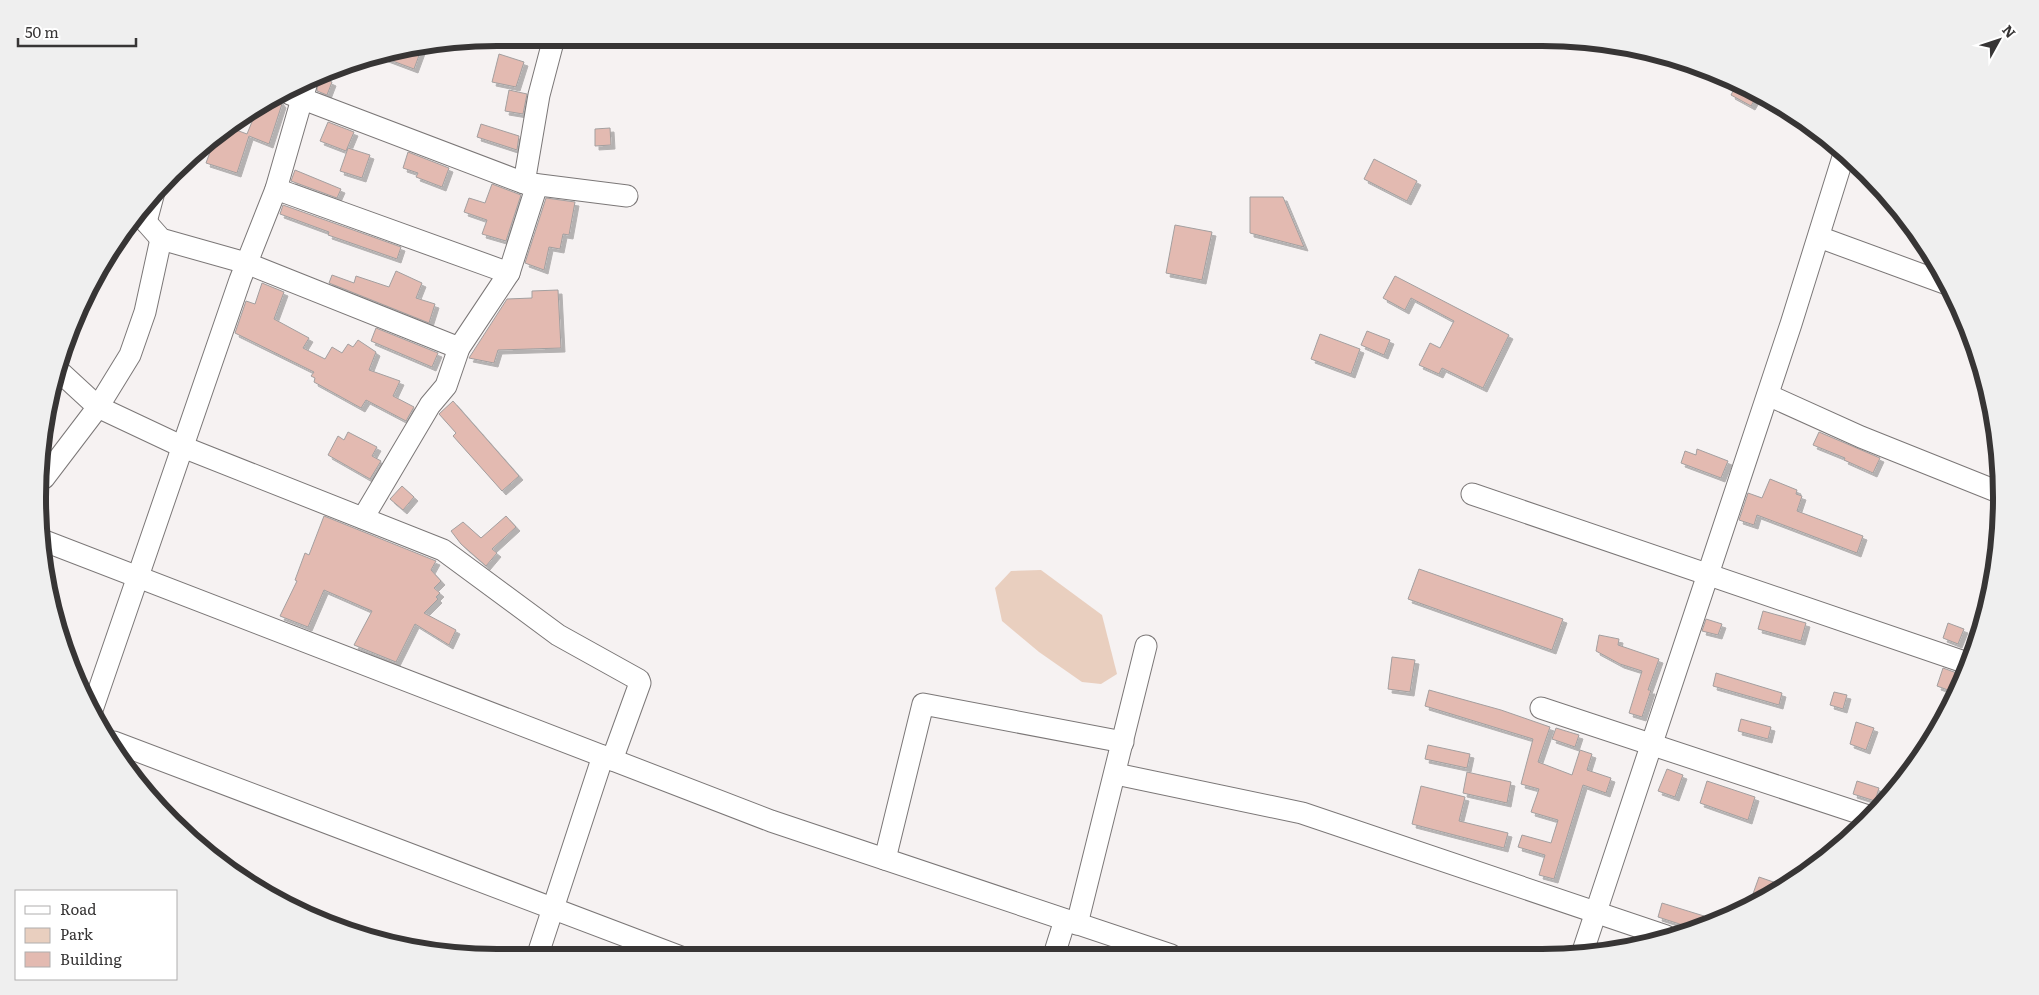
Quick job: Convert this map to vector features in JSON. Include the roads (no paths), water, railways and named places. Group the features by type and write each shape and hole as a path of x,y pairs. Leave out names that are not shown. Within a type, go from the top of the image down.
{"street":[{"path":"363,518 430,405 446,386 459,348 509,273 530,184 539,94 552,46"},
{"path":"95,701 136,576 246,263 276,189 299,93 530,184 626,196"},
{"path":"1584,947 1768,395 1842,161"},
{"path":"276,189 509,273"},
{"path":"143,218 161,239 246,263 459,348"},
{"path":"1819,236 1936,280"},
{"path":"47,474 98,407 130,355 145,312 161,239"},
{"path":"64,375 98,407 182,447 443,550 558,635 639,680 640,683 607,758 540,949"},
{"path":"1768,395 1861,437 1993,490"},
{"path":"1472,494 1962,661"},
{"path":"49,543 770,821 1153,949"},
{"path":"1058,949 1071,922 1116,774 1146,646"},
{"path":"885,859 923,704 1123,742"},
{"path":"1541,708 1863,814"},
{"path":"120,744 660,949"},
{"path":"1116,774 1302,813 1657,933"}]}
